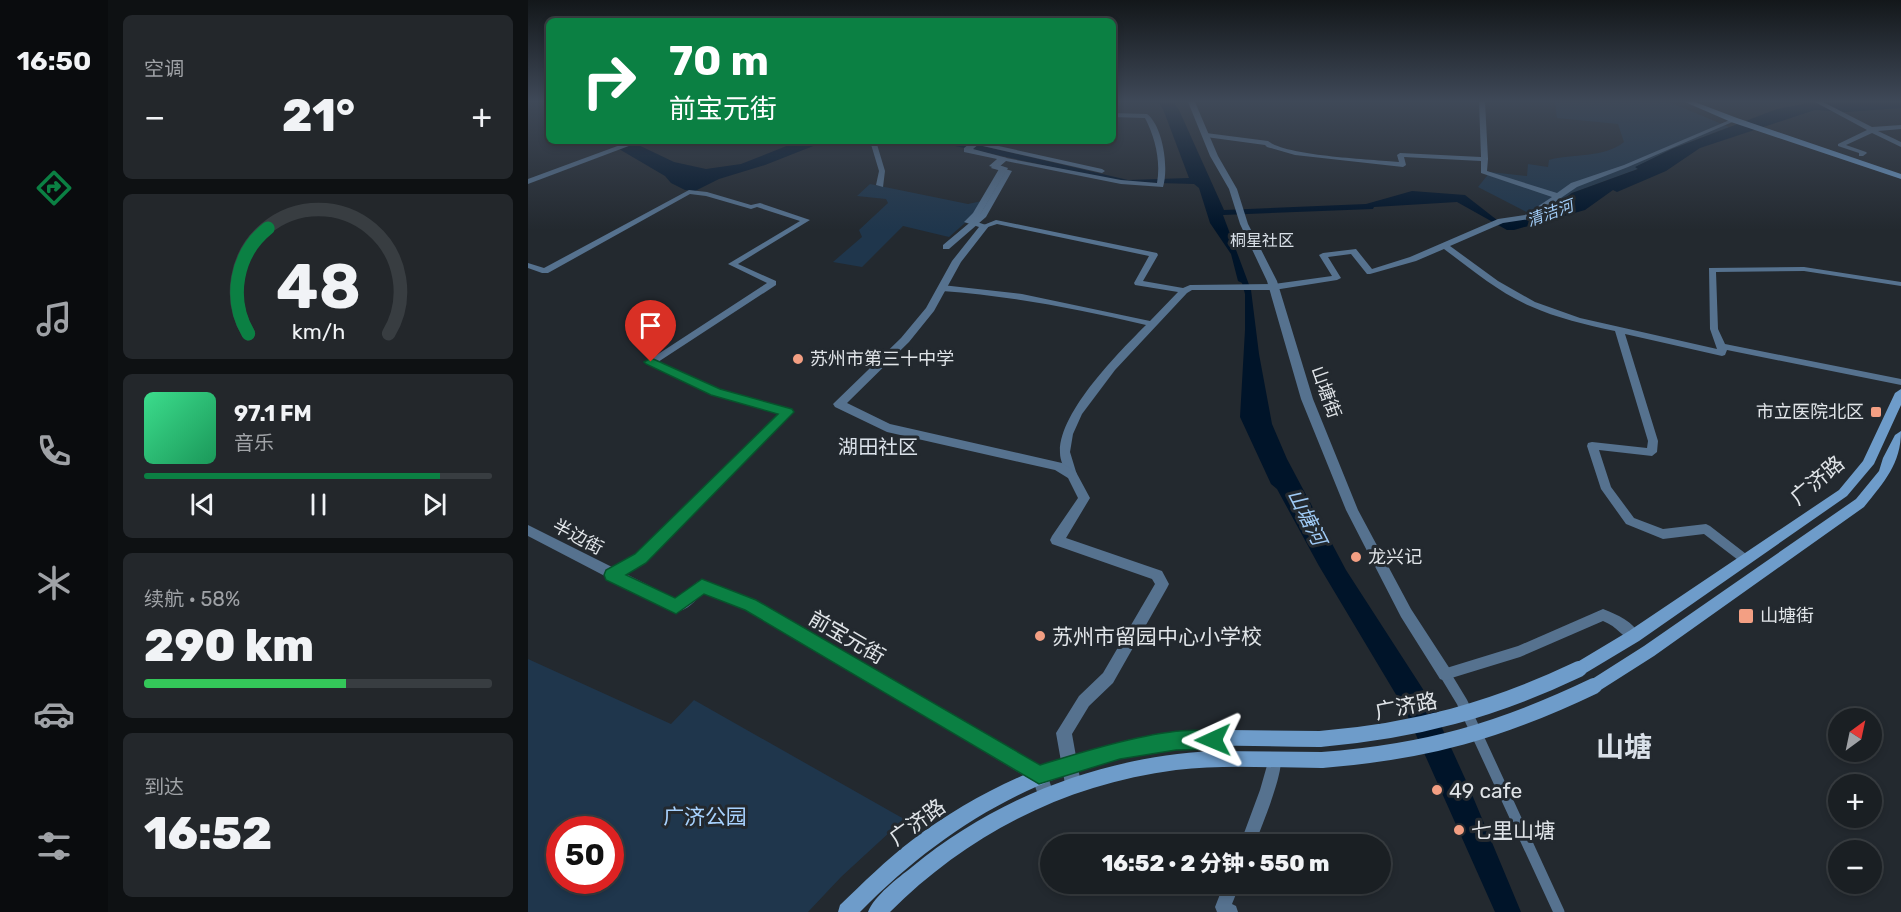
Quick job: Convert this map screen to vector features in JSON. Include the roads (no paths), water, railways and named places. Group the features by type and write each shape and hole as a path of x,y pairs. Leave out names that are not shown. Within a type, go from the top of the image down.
{"main road":[{"path":"1807,145 1901,183"},
{"path":"1811,145 1901,175"},
{"path":"1820,145 1901,168"},
{"name":"广济路","path":"848,912 890,869 922,844 981,805 1039,775 1069,764 1120,750 1176,741 1320,739 1382,734 1446,722 1508,702 1580,669 1634,636 1746,560 1833,500 1852,484 1875,452 1901,393"},
{"path":"877,912 902,887 952,849 995,821 1046,794 1073,784 1123,771 1177,762 1322,760 1387,755 1455,741 1520,721 1594,686 1658,645 1860,503 1885,473 1889,458 1901,435"}],"street":[{"path":"528,182 628,145"},
{"path":"874,145 882,171 880,185"},
{"path":"979,145 1003,159 1121,182 1161,181"},
{"path":"983,145 1113,174 1161,181"},
{"path":"1158,145 1161,181"},
{"name":"山塘街","path":"1211,145 1233,189 1239,212 1274,287 1307,399 1352,510 1406,613 1462,702 1559,912"},
{"path":"1269,145 1295,153 1402,165 1400,155 1485,159"},
{"path":"1484,145 1483,172 1558,196"},
{"path":"1073,784 1064,733 1083,701 1108,678 1162,584 1157,574 1057,540 1084,498 1072,475 1065,451 1082,404 1105,374 1184,291 1190,288 1274,287 1337,278 1323,255 1353,251 1370,272 1413,259 1498,222 1527,216 1574,185 1679,145"},
{"path":"1841,145 1864,153 1861,155"},
{"path":"985,226 968,222 976,215 1004,168 993,166 1003,159"},
{"path":"946,247 982,215 1010,171 994,168 1003,159"},
{"path":"528,265 545,271 689,192 707,194 751,207 757,205 806,220 732,264 773,283 651,362 716,392 788,412 640,559 612,575"},
{"path":"1072,475 1058,466 887,428 839,404 905,340 931,309 957,261 985,226 996,222 1154,255 1138,283 1184,291"},
{"path":"1444,245 1495,283 1532,304 1578,320 1722,353 1722,346 1714,329 1712,270 1804,269 1901,284"},
{"path":"942,288 996,291 1040,298 1153,324"},
{"path":"1619,329 1653,441 1652,452 1592,446 1606,489 1630,521 1663,534 1706,528 1746,560"},
{"path":"1722,346 1901,382"},
{"name":"半边街","path":"528,530 612,575"},
{"name":"前宝元街","path":"612,575 676,607 702,586 750,605 1039,775"},
{"path":"1445,674 1520,651 1603,615 1618,621 1634,636"},
{"path":"1251,834 1268,790 1275,760"},
{"path":"1039,775 1046,794"},
{"path":"1228,894 1223,907 1230,912"}],"water":[{"path":"616,145 637,145 674,162 706,169 741,164 790,145 817,145 765,165 719,179 695,191 685,190 671,183 665,176 619,149"},
{"path":"948,145 976,145 1128,180 1189,178 1176,145 1195,145 1224,210 1366,204 1412,191 1465,195 1497,220 1534,216 1548,211 1572,193 1638,169 1635,167 1684,145 1710,145 1700,148 1666,171 1617,192 1613,190 1585,210 1514,230 1507,230 1457,202 1374,207 1373,209 1223,215 1251,290 1259,354 1272,424 1287,459 1346,570 1428,697 1521,912 1495,912 1404,708 1319,566 1277,489 1271,484 1240,417 1245,294 1242,283 1238,281 1231,254 1210,223 1199,188 1194,184 1122,182"}],"place":[{"name":"苏州市第三十中学","path":"798,359"},
{"name":"市立医院北区","path":"1876,412"},
{"name":"龙兴记","path":"1356,557"},
{"name":"山塘街","path":"1746,616"},
{"name":"苏州市留园中心小学校","path":"1040,636"},
{"name":"49 cafe","path":"1437,790"},
{"name":"七里山塘","path":"1459,830"}],"district":[{"name":"桐星社区","path":"1262,240"},
{"name":"湖田社区","path":"878,447"},
{"name":"山塘","path":"1624,747"}],"water label":[{"name":"清洁河","path":"1550,213"},
{"name":"山塘河","path":"1307,517"}],"park label":[{"name":"广济公园","path":"705,816"}]}
